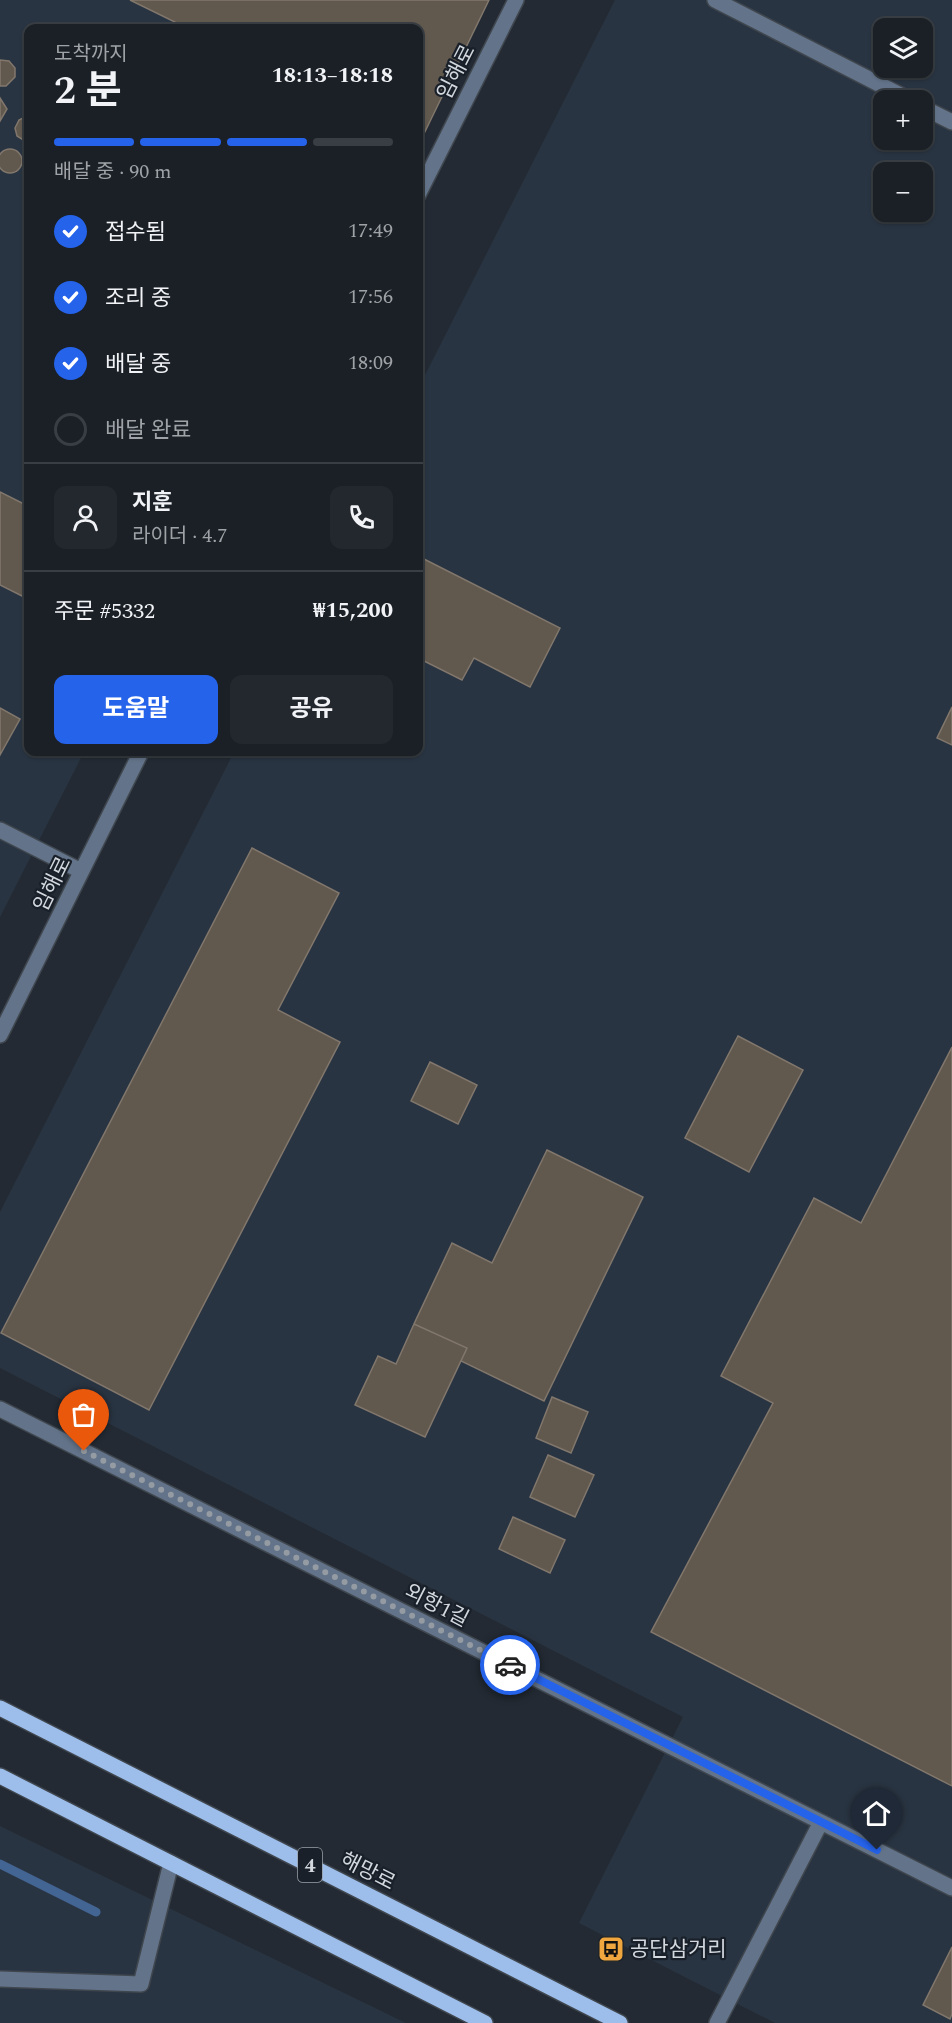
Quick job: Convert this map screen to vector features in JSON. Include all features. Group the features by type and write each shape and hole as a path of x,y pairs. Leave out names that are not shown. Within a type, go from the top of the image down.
{"main road":[{"name":"해망로","path":"0,1708 620,2023"},
{"path":"0,1776 485,2023"}],"street":[{"name":"임해로","path":"423,185 516,0"},
{"path":"715,0 890,90"},
{"path":"933,112 952,122"},
{"name":"임해로","path":"0,1035 139,756"},
{"path":"0,830 81,871"},
{"name":"외항1길","path":"0,1409 952,1888"},
{"path":"717,2023 821,1822"},
{"path":"0,1978 141,1984 171,1863"}],"shaded area":[{"path":"0,0 463,0 423,81 423,24 24,24 24,756 82,756 0,917"},
{"path":"615,0 952,0 952,2023 775,2023 579,1923 683,1717 0,1368 0,1212 232,756 423,756 423,379"},
{"path":"0,1826 406,2023 0,2023"}],"building":[{"path":"130,0 489,0 423,136 423,24 179,24"},
{"path":"0,60 9,61 15,68 15,77 6,86 0,86"},
{"path":"0,98 7,109 0,121"},
{"path":"24,118 24,140 17,136 15,128 19,120"},
{"path":"5,149 15,149 22,156 22,166 15,173 5,173 -1,167 -1,155"},
{"path":"0,492 24,504 24,597 0,585"},
{"path":"423,559 560,628 530,687 474,658 462,680 423,660"},
{"path":"952,707 952,745 937,738"},
{"path":"0,708 20,719 0,755"},
{"path":"252,848 339,893 278,1010 340,1042 149,1410 1,1333"},
{"path":"738,1036 803,1070 749,1172 685,1138"},
{"path":"952,1047 952,1786 651,1632 773,1403 721,1376 814,1198 861,1223"},
{"path":"430,1062 477,1085 458,1124 411,1101"},
{"path":"547,1150 643,1197 544,1401 461,1361 467,1348 414,1324 452,1243 492,1263"},
{"path":"414,1324 467,1348 425,1437 355,1405 378,1356 396,1364"},
{"path":"552,1397 588,1412 571,1453 536,1438"},
{"path":"548,1455 594,1475 575,1517 530,1497"},
{"path":"513,1517 565,1540 550,1573 499,1549"},
{"path":"952,1947 952,2014 950,2019 923,2005"}],"waterway":[{"path":"0,1864 96,1912"}],"way so far":[{"path":"84,1451 510,1665"}],"place":[{"name":"공단삼거리","path":"611,1949"}],"route":[{"path":"510,1665 877,1850"}]}
